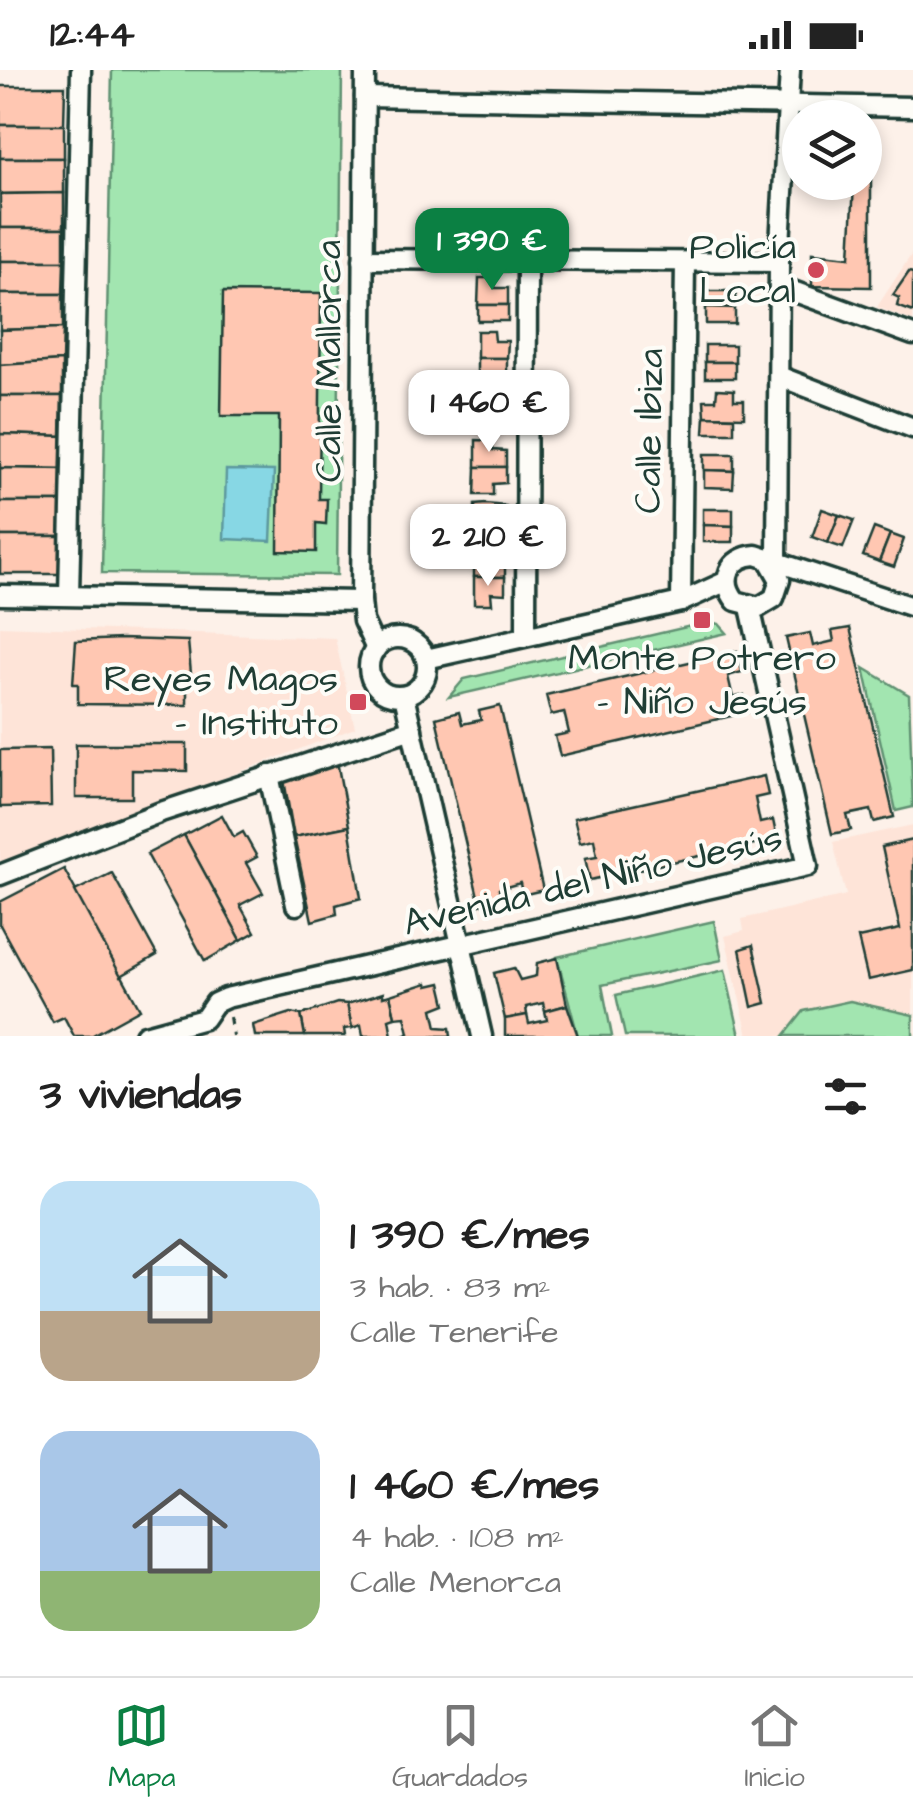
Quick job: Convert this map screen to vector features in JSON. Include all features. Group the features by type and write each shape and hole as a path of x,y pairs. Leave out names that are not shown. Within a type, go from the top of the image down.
{"street":[{"path":"69,595 81,70"},
{"name":"Calle Mallorca","path":"364,70 361,601 363,621 376,649"},
{"path":"790,70 790,100"},
{"path":"365,96 782,106"},
{"path":"882,107 913,107"},
{"path":"778,592 779,574 773,560 783,200"},
{"path":"362,259 779,262"},
{"path":"526,636 527,260"},
{"name":"Calle Ibiza","path":"681,602 685,262"},
{"path":"779,286 913,335"},
{"path":"781,377 913,428"},
{"path":"426,659 681,602 726,581 738,559 756,554 913,607"},
{"path":"681,602 767,604 778,592 799,581 825,579"},
{"path":"726,581 743,604"},
{"path":"0,595 361,601"},
{"name":"Avenida del Niño Jesús","path":"144,1035 204,1020 215,1003 226,998 808,866 743,604"},
{"path":"403,639 418,646 426,659 422,683 404,696 390,695 375,684 370,662 376,649 387,641 403,639"},
{"path":"404,696 482,1036"},
{"path":"0,875 269,774 412,729"},
{"path":"269,774 296,905"}],"shaded area":[{"path":"913,252 913,321 877,307"},
{"path":"0,626 335,638 355,728 0,863"},
{"path":"913,825 913,1015 804,1011 784,1036 748,1036 725,936 744,931 742,919 846,895 833,842"}],"green space":[{"path":"112,70 342,70 337,575 102,573"},
{"path":"708,622 719,624 727,633 449,697 464,679"},
{"path":"864,668 909,695 913,807 896,811"},
{"path":"714,921 722,960 602,985 612,1036 578,1036 557,957"},
{"path":"725,970 740,1036 625,1036 616,995"},
{"path":"850,1001 913,1015 913,1036 784,1036 804,1011"}],"water":[{"path":"226,470 274,471 271,541 224,539"}],"building":[{"path":"0,86 65,86 64,125 0,125"},
{"path":"0,125 64,125 64,158 0,158"},
{"path":"0,158 64,158 64,193 0,194"},
{"path":"64,193 64,228 0,228 0,194"},
{"path":"853,200 871,200 871,287 812,286 812,253 850,257"},
{"path":"0,228 64,228 64,261 0,261"},
{"path":"0,261 64,261 63,294 0,294"},
{"path":"909,272 913,273 913,312 897,306 899,298 893,295"},
{"path":"479,278 495,278 495,288 508,288 508,305 478,305"},
{"path":"706,291 736,291 735,308 706,307"},
{"path":"223,292 321,293 319,499 327,499 326,524 316,523 316,552 278,551 279,416 221,416"},
{"path":"0,294 63,294 63,328 0,330"},
{"path":"478,305 508,305 508,321 478,321"},
{"path":"706,307 735,308 735,324 706,324"},
{"path":"63,328 62,361 0,365 0,330"},
{"path":"477,331 494,331 495,341 508,341 507,358 477,358"},
{"path":"705,345 735,345 735,362 705,362"},
{"path":"477,358 507,358 507,375 491,374 491,386 477,385"},
{"path":"62,361 62,396 0,396 0,365"},
{"path":"705,362 735,362 735,378 705,378"},
{"path":"477,385 494,386 494,397 507,397 507,413 476,413"},
{"path":"717,389 734,390 734,400 744,400 744,417 705,416 704,400 716,400"},
{"path":"0,396 62,396 61,436 0,434"},
{"path":"476,413 507,413 507,430 476,429"},
{"path":"705,416 734,417 734,433 704,433"},
{"path":"0,434 65,436 64,469 0,468"},
{"path":"476,440 493,441 493,450 506,451 506,467 476,467"},
{"path":"704,454 734,454 734,471 704,470"},
{"path":"476,467 506,467 506,483 493,484 493,495 475,495"},
{"path":"0,468 64,469 63,502 0,502"},
{"path":"704,470 734,471 733,488 704,487"},
{"path":"0,502 63,502 63,536 0,536"},
{"path":"475,505 506,506 505,522 475,522"},
{"path":"703,509 733,509 733,526 703,525"},
{"path":"822,509 839,515 828,543 812,537"},
{"path":"839,515 854,520 843,548 828,543"},
{"path":"475,522 505,522 505,539 475,539"},
{"path":"703,525 733,526 733,542 703,542"},
{"path":"874,528 890,534 879,562 863,556"},
{"path":"890,534 904,539 894,567 879,562"},
{"path":"0,536 63,536 63,574 0,574"},
{"path":"474,549 489,549 492,561 505,561 505,577 474,577"},
{"path":"474,577 505,577 505,594 491,593 492,604 474,604"},
{"path":"850,628 894,817 874,822 871,810 847,815 851,830 832,834 786,638 810,633 813,646 834,641 832,631"},
{"path":"76,641 188,641 192,685 187,685 187,705 78,704 78,684 73,684"},
{"path":"737,651 742,672 728,676 733,698 744,695 748,712 560,756 555,736 569,733 564,712 551,715 546,695"},
{"path":"500,706 543,890 522,895 520,883 499,889 501,900 480,905 436,718 459,712 462,724 481,720 479,711"},
{"path":"76,744 187,744 187,771 132,770 132,798 76,798"},
{"path":"50,749 51,806 0,807 0,750"},
{"path":"337,761 349,826 294,837 284,780"},
{"path":"764,776 768,795 755,798 760,823 773,820 777,839 590,880 585,858 597,856 594,839 580,842 574,818"},
{"path":"222,815 234,837 243,832 257,857 246,863 263,893 240,905 255,932 241,940 184,835"},
{"path":"349,826 361,898 336,905 337,914 312,921 294,837"},
{"path":"184,835 241,940 205,961 147,854"},
{"path":"913,840 913,970 868,980 858,938 900,929 882,847"},
{"path":"64,869 140,1009 91,1036 74,1036 64,1017 53,1022 0,925 0,902"},
{"path":"112,873 157,955 121,976 75,891"},
{"path":"753,945 766,1003 752,1007 740,949"},
{"path":"557,958 567,1005 545,1011 543,1003 526,1007 527,1015 505,1019 494,973 514,968 520,980 536,976 537,963"},
{"path":"427,983 441,983 446,1004 433,1009 437,1027 450,1028 451,1036 401,1036 409,1033 405,1016 395,1017 390,995"},
{"path":"383,993 383,997 390,995 395,1017 389,1019 392,1036 363,1036 361,1025 352,1028 347,1004"},
{"path":"337,1003 347,1004 352,1028 344,1029 345,1036 305,1036 301,1015"},
{"path":"567,1005 578,1036 505,1036 505,1019 527,1015 529,1024 547,1020 545,1011"},
{"path":"291,1013 301,1015 305,1036 255,1036 253,1025"}],"place":[{"name":"Policía Local","path":"816,270"},
{"name":"Monte Potrero - Niño Jesús","path":"702,620"},
{"name":"Reyes Magos - Instituto","path":"358,702"}]}
